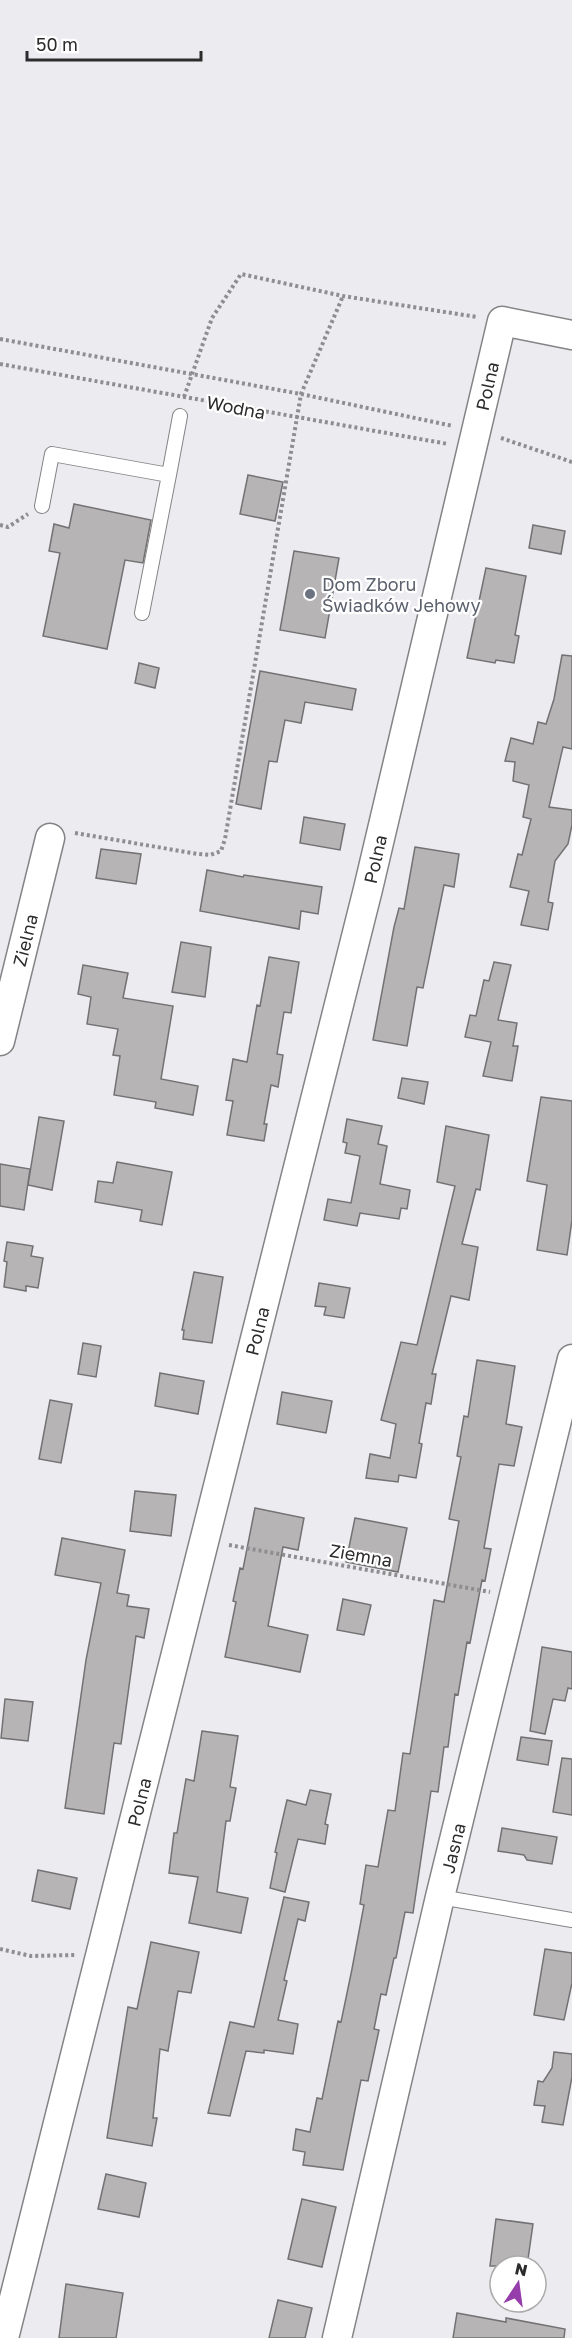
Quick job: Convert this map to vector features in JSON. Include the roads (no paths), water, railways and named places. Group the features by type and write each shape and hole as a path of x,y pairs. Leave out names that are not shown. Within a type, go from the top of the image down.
{"street":[{"name":"Polna","path":"4,2338 482,441 502,321 572,335"},
{"name":"Zielna","path":"0,1041 50,838"},
{"name":"Jasna","path":"337,2338 572,1359"}],"lane":[{"path":"142,613 180,416"},
{"path":"42,506 52,454 169,475"},
{"path":"441,1898 572,1920"}],"place":[{"name":"Dom Zboru Świadków Jehowy","path":"310,594"}]}
